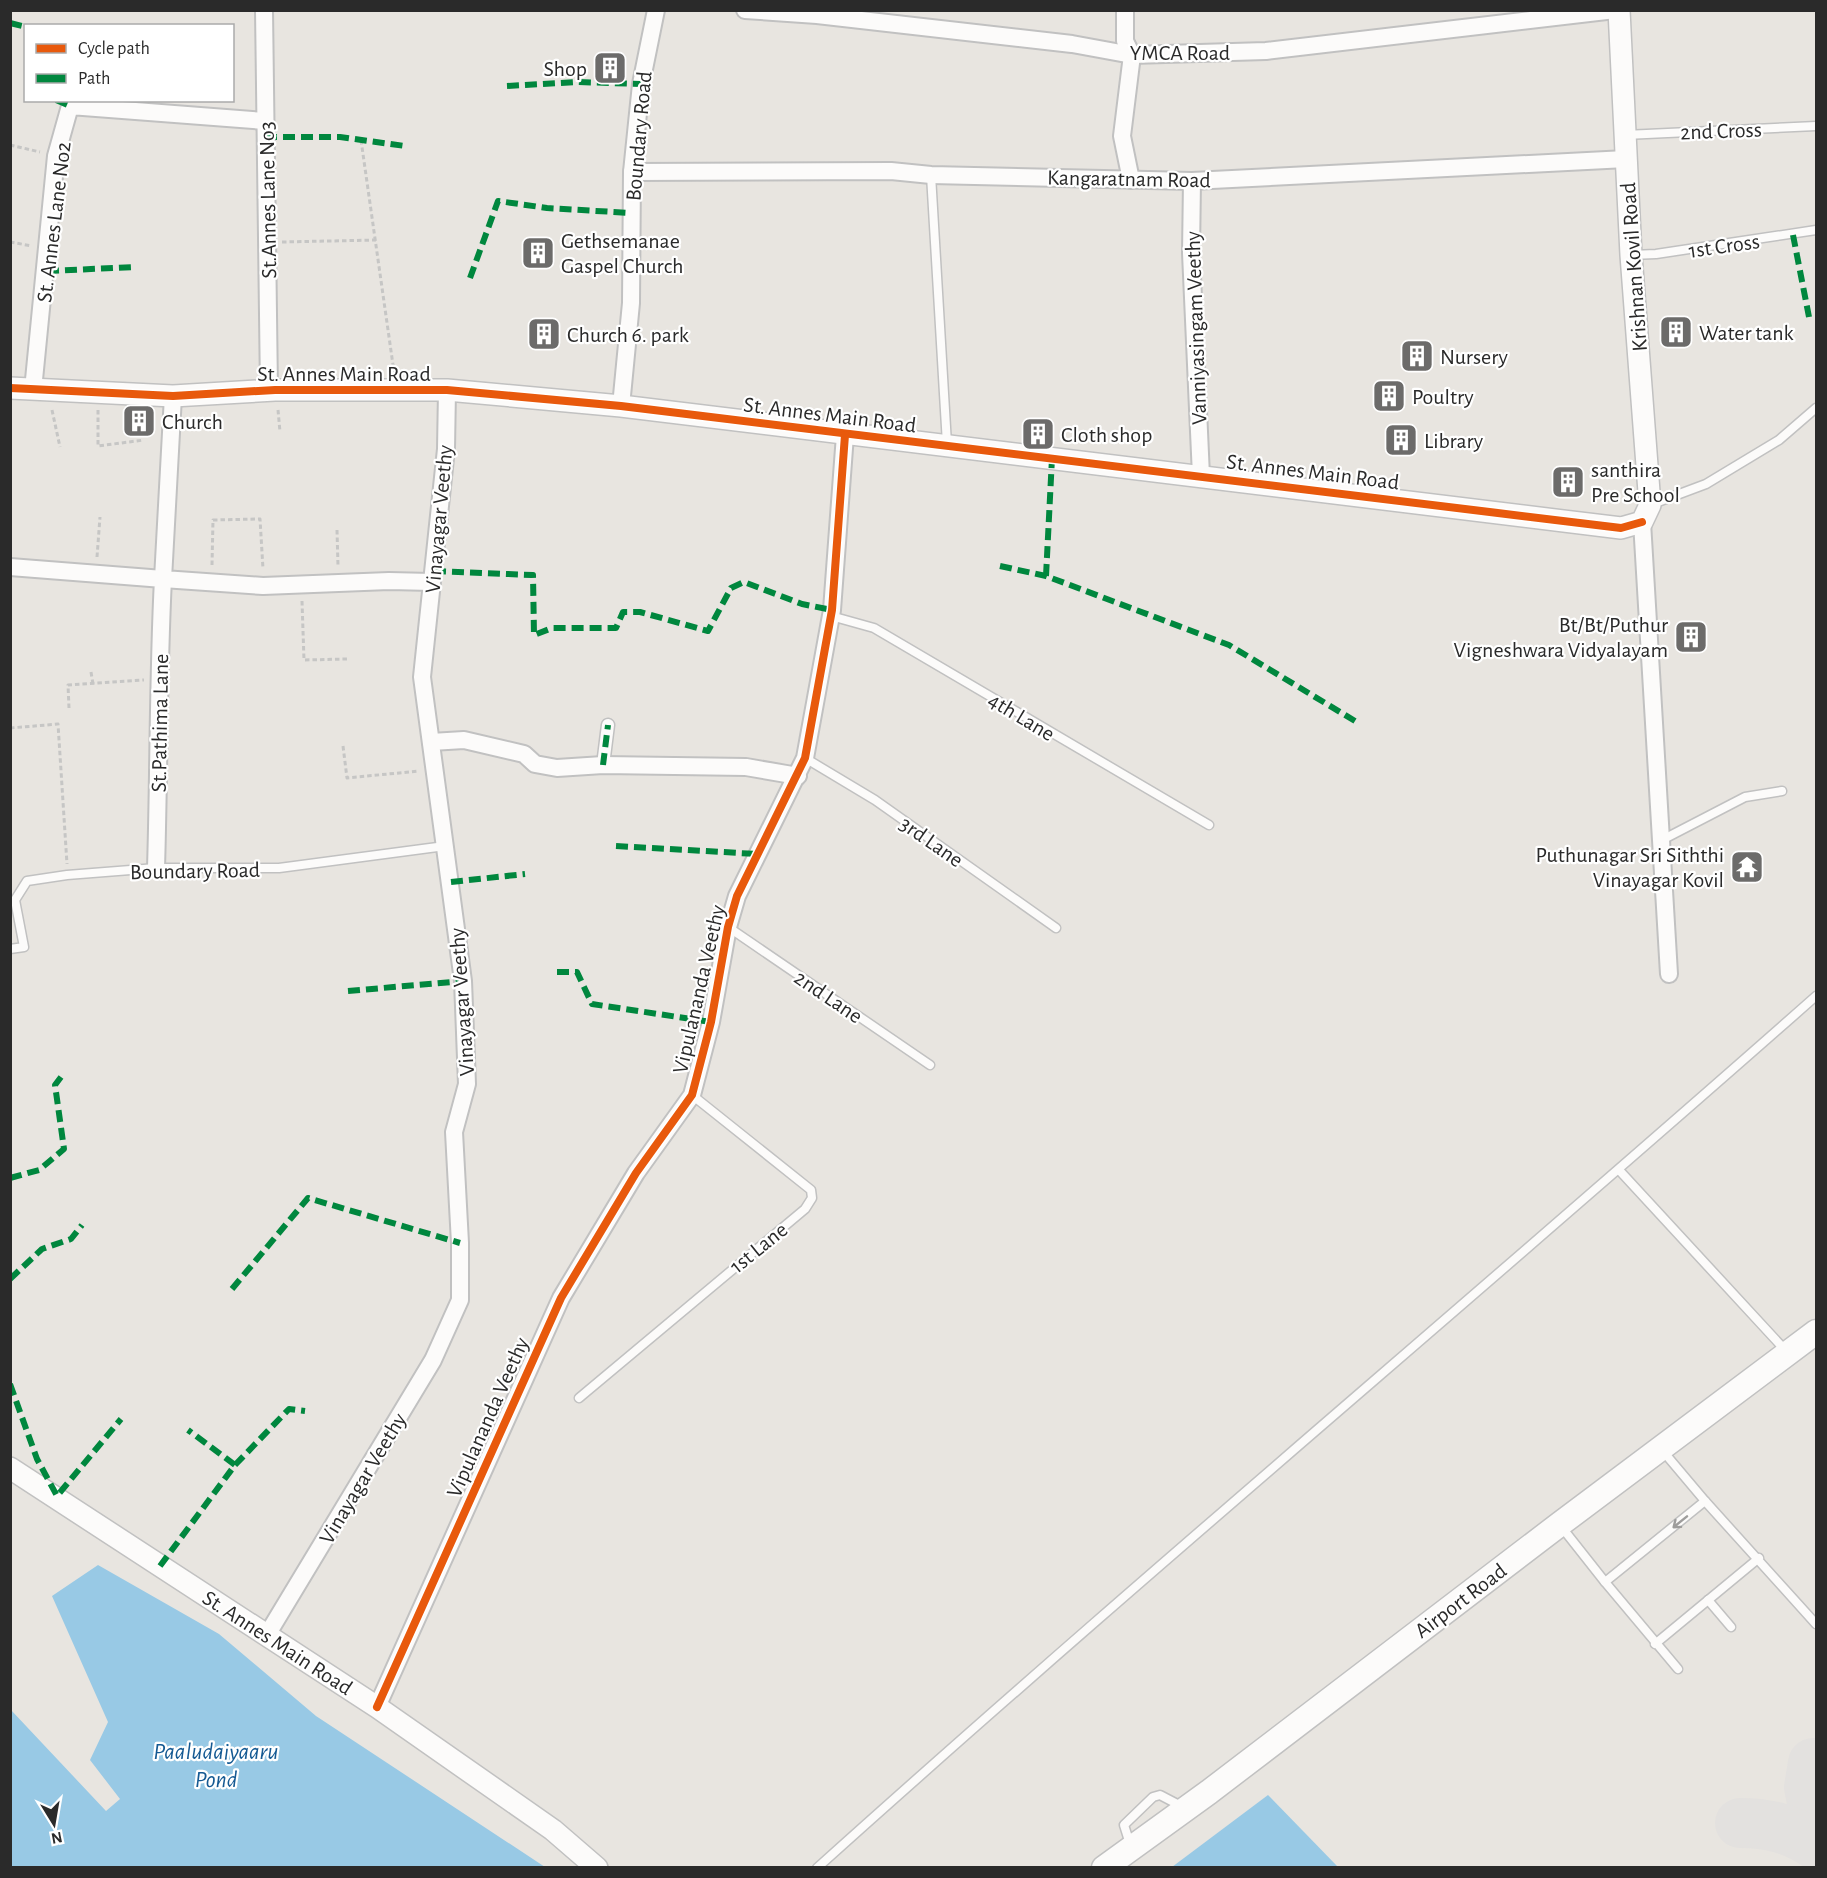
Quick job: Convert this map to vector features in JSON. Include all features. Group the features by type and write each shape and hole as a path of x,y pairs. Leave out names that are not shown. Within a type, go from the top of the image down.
{"main road":[{"name":"Airport Road","path":"1104,1868 1816,1332"}],"street":[{"name":"St.Annes Lane No3","path":"264,10 269,390"},
{"name":"Boundary Road","path":"621,406 631,303 632,172 640,84 656,10"},
{"name":"YMCA Road","path":"745,10 817,15 1038,40 1132,55 1266,51 1615,10"},
{"path":"1125,10 1125,41 1132,55 1122,136 1131,180"},
{"name":"Krishnan Kovil Road","path":"1619,10 1646,514"},
{"name":"St. Annes Lane No2","path":"41,391 56,156 70,106 265,122"},
{"name":"Kangaratnam Road","path":"632,172 891,171 931,175 1192,180 1626,159"},
{"name":"Vanniyasingam Veethy","path":"1192,180 1191,253 1201,476"},
{"name":"St. Annes Main Road","path":"10,388 173,396 269,390 397,388 447,390 621,406 1621,528 1646,514"},
{"name":"Vinayagar Veethy","path":"267,1635 433,1360 460,1300 460,1243 454,1132 467,1084 463,981 422,676 446,449 447,390"},
{"name":"St.Pathima Lane","path":"156,868 160,752 158,679 173,396"},
{"name":"Vipulananda Veethy","path":"377,1707 561,1298 636,1173 692,1095 711,1022 728,927 737,896 805,758 831,616 845,435"},
{"path":"1646,514 1660,842 1669,974"},
{"path":"10,567 263,586 338,582 432,582"},
{"path":"603,765 608,725"},
{"path":"431,742 464,740 524,754 535,764 557,768 603,765 746,767 798,776"},
{"name":"St. Annes Main Road","path":"10,1468 377,1707 553,1830 597,1868"}],"lane":[{"name":"2nd Cross","path":"1625,135 1816,126"},
{"path":"931,175 936,293 947,446"},
{"name":"1st Cross","path":"1631,255 1656,254 1816,230"},
{"path":"1646,514 1706,484 1779,440 1816,408"},
{"name":"4th Lane","path":"831,616 874,628 1209,825"},
{"name":"3rd Lane","path":"805,758 875,800 1056,928"},
{"path":"1660,842 1745,797 1782,791"},
{"name":"Boundary Road","path":"10,949 24,947 15,900 27,881 67,875 156,868 279,868 445,846"},
{"name":"2nd Lane","path":"728,927 930,1065"},
{"path":"817,1868 994,1708 1620,1170 1816,996"},
{"name":"1st Lane","path":"579,1398 805,1209 812,1198 811,1190 692,1095"},
{"path":"1620,1170 1788,1354"},
{"path":"1662,1449 1705,1501 1759,1558 1816,1624"},
{"path":"1605,1582 1705,1501"},
{"path":"1560,1524 1655,1644 1678,1669"},
{"path":"1655,1644 1759,1558"},
{"path":"1708,1600 1731,1627"}],"path":[{"path":"362,140 397,388"},
{"path":"10,145 56,156"},
{"path":"268,242 376,240"},
{"path":"41,391 60,447"},
{"path":"98,393 98,446 144,440"},
{"path":"95,574 100,517"},
{"path":"211,582 213,520 260,519 263,586"},
{"path":"337,530 338,582"},
{"path":"302,584 304,660 347,659"},
{"path":"91,672 93,684"},
{"path":"69,708 68,685 158,679"},
{"path":"10,728 58,724 67,875"},
{"path":"343,746 347,777 433,770"}],"water":[{"name":"Paaludaiyaaru Pond","path":"98,1565 219,1634 316,1716 545,1867 11,1867 11,1710 106,1811 120,1799 90,1760 108,1722 52,1596"},
{"path":"1268,1795 1338,1867 1172,1867"}],"taxiway":[{"path":"1813,1763 1809,1787 1816,1823"},
{"path":"1740,1823 1780,1828 1816,1845"}],"marked path":[{"path":"10,23 24,26"},
{"path":"507,86 578,82 641,84"},
{"path":"61,102 70,106"},
{"path":"265,137 340,137 405,146"},
{"path":"470,278 498,201 547,208 631,213"},
{"path":"1793,235 1809,317"},
{"path":"47,271 136,267"},
{"path":"1046,576 1052,458"},
{"path":"1000,566 1046,576 1229,645 1355,721"},
{"path":"434,571 533,575 534,635 552,628 616,628 623,612 640,612 708,631 731,588 744,582 802,604 832,610"},
{"path":"603,765 608,725"},
{"path":"616,846 757,854"},
{"path":"451,882 525,874"},
{"path":"557,972 577,972 592,1004 711,1022"},
{"path":"348,991 463,981"},
{"path":"10,1178 39,1170 64,1149 55,1085 61,1077"},
{"path":"232,1289 308,1198 460,1243"},
{"path":"10,1279 42,1249 71,1239 82,1225"},
{"path":"10,1384 37,1459 57,1496 121,1419"},
{"path":"235,1465 289,1409 305,1411"},
{"path":"160,1566 235,1465 188,1430"}],"cycle path":[{"path":"10,388 173,396 275,390 447,390 621,406 1621,528 1642,522"},
{"path":"377,1707 561,1298 636,1173 692,1095 711,1022 728,927 737,896 805,758 832,610 845,435"}],"place":[{"name":"Shop","path":"610,68"},
{"name":"Gethsemanae Gaspel Church","path":"538,253"},
{"name":"Water tank","path":"1676,332"},
{"name":"Church 6. park","path":"544,334"},
{"name":"Nursery","path":"1417,356"},
{"name":"Poultry","path":"1389,396"},
{"name":"Church","path":"139,421"},
{"name":"Cloth shop","path":"1038,434"},
{"name":"Library","path":"1401,440"},
{"name":"santhira Pre School","path":"1568,482"},
{"name":"Bt/Bt/Puthur Vigneshwara Vidyalayam","path":"1691,637"},
{"name":"Puthunagar Sri Siththi Vinayagar Kovil","path":"1747,867"}]}
